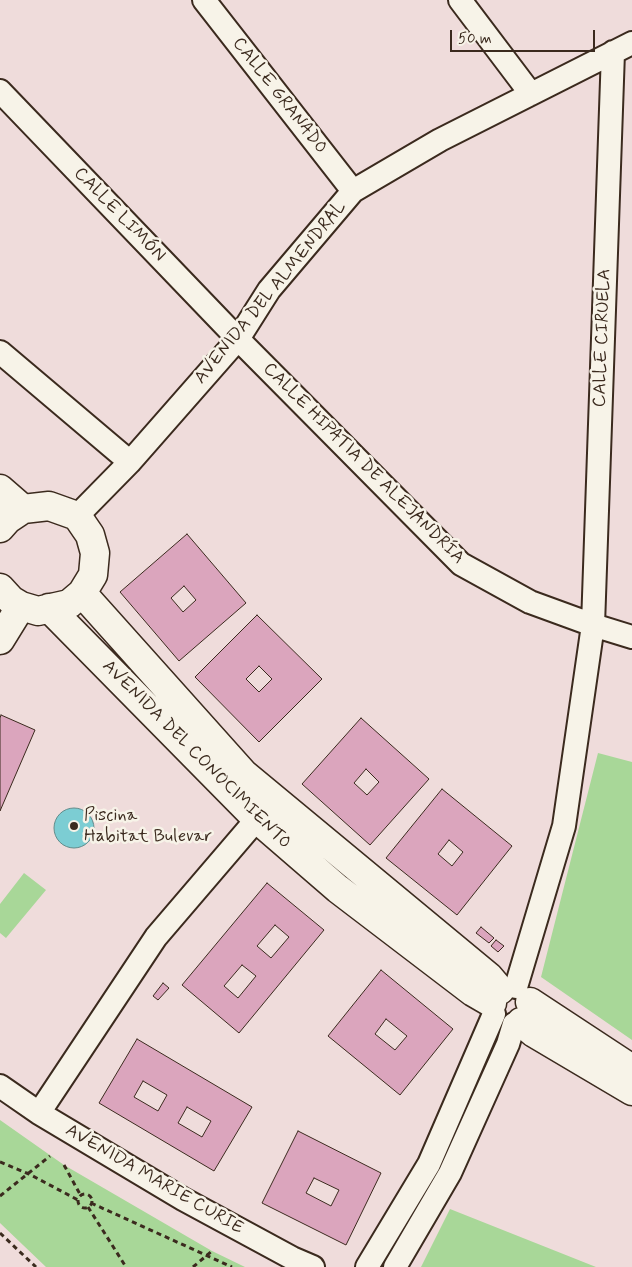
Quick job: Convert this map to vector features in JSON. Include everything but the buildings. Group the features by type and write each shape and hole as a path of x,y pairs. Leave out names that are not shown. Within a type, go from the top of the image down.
{"street":[{"name":"CALLE GRANADO","path":"204,0 354,191"},
{"path":"460,0 531,94"},
{"name":"AVENIDA DEL ALMENDRAL","path":"77,516 130,462 238,339 269,290 354,191 440,140 623,47"},
{"name":"CALLE CIRUELA","path":"509,1006 564,826 592,625 623,47"},
{"name":"CALLE LIMÓN","path":"0,92 238,339"},
{"name":"CALLE HIPATIA DE ALEJANDRÍA","path":"238,339 461,564 530,602 592,625 632,637"},
{"path":"0,352 130,462"},
{"path":"0,489 23,509"},
{"path":"0,528 8,519 23,509 49,506 77,516 90,535 95,553 93,575 82,593 69,604 38,611 21,606 11,600 0,588"},
{"name":"AVENIDA DEL CONOCIMIENTO","path":"82,593 244,774 489,977 509,1006 534,1033 632,1091"},
{"path":"0,640 21,606"},
{"name":"AVENIDA DEL CONOCIMIENTO","path":"49,608 257,819 338,889 473,992 509,1006 632,1069"},
{"path":"39,1112 156,937 257,819"},
{"path":"366,1267 429,1164 509,1006"},
{"path":"395,1267 450,1173 508,1044 509,1006"},
{"name":"AVENIDA MARIE CURIE","path":"0,1086 39,1112 183,1199 292,1258 313,1267"}],"path":[{"path":"0,1196 50,1156"},
{"path":"0,1162 29,1174 78,1200 82,1207 88,1207"},
{"path":"64,1165 81,1196"},
{"path":"78,1200 81,1196"},
{"path":"81,1196 88,1196 91,1199 91,1203"},
{"path":"88,1207 91,1203"},
{"path":"91,1203 232,1267"},
{"path":"88,1207 126,1267"},
{"path":"0,1233 36,1267"},
{"path":"193,1267 212,1251"}],"green space":[{"path":"598,753 632,762 632,1040 541,977"},
{"path":"24,873 46,890 6,938 0,933 0,904"},
{"path":"0,1120 64,1165 212,1251 245,1267 46,1267 0,1223"},
{"path":"450,1209 596,1267 421,1267"}],"water":[{"name":"Piscina Habitat Bulevar","path":"78,808 85,811 91,817 94,828 93,836 85,845 78,848 70,848 63,845 55,836 54,824 57,817 66,809"}],"place":[{"name":"Piscina Habitat Bulevar","path":"74,826"}]}
